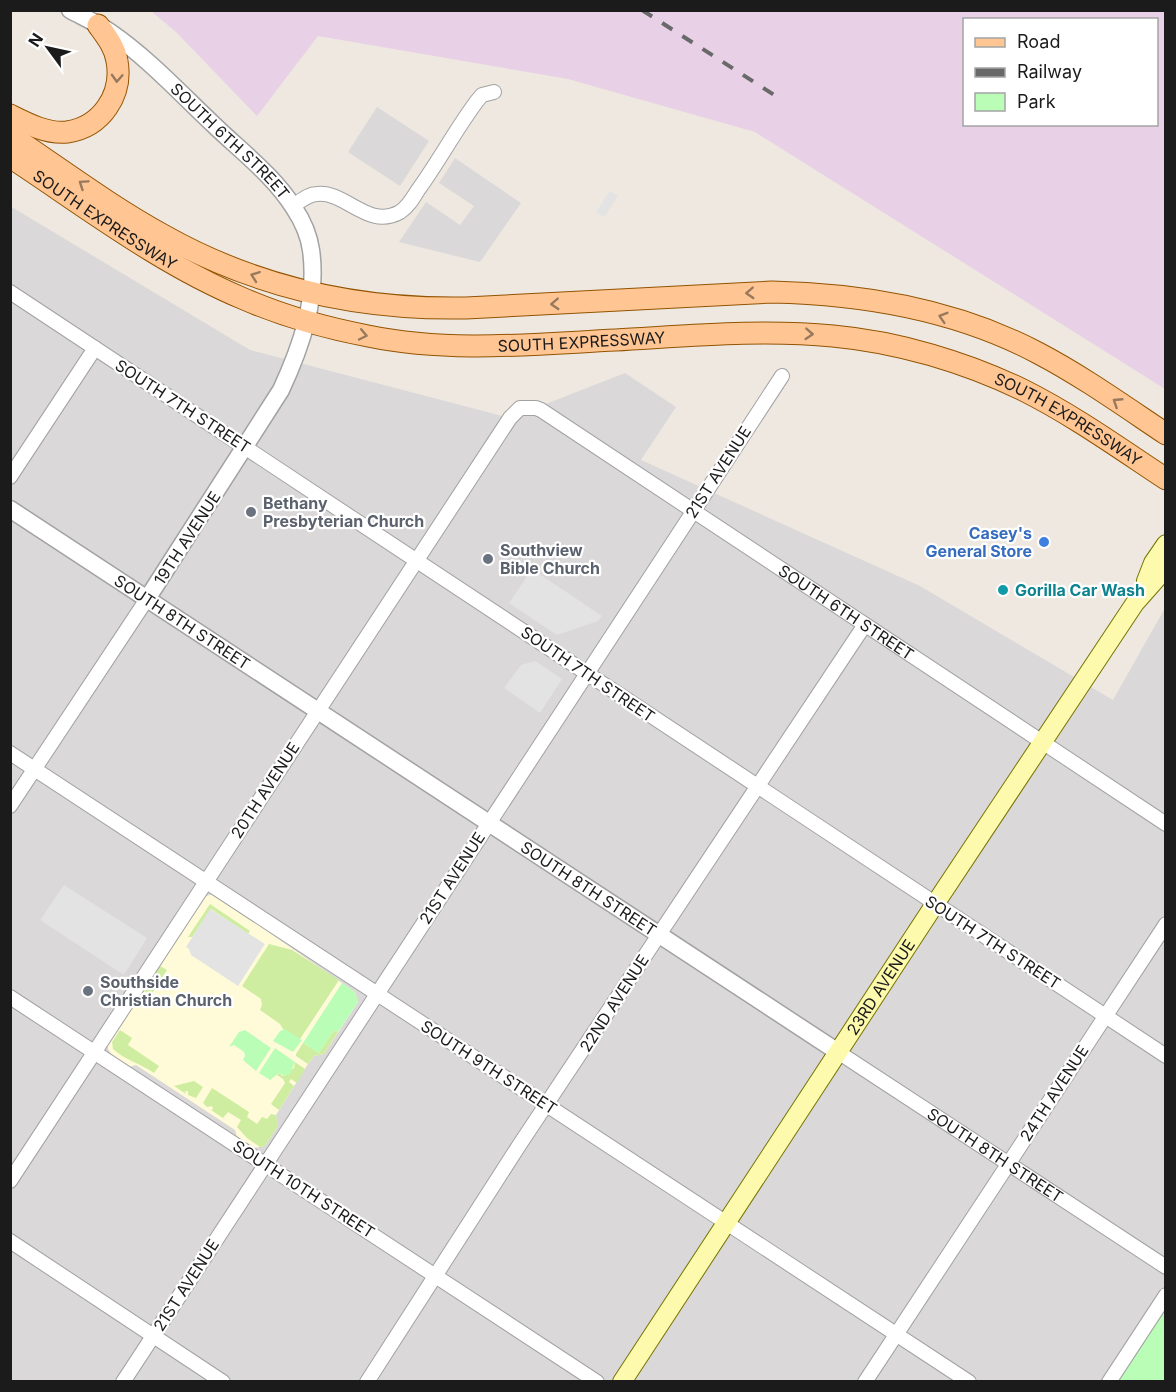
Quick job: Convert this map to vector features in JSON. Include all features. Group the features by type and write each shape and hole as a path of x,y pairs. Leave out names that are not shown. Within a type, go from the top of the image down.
{"main road":[{"path":"10,115 44,130 67,132 89,124 102,115 114,98 118,76 117,60 111,44 98,24"},
{"name":"SOUTH EXPRESSWAY","path":"10,135 106,200 165,236 233,268 311,293 360,303 419,309 772,292 855,297 926,311 1004,338 1036,352 1070,371 1166,434"},
{"name":"SOUTH EXPRESSWAY","path":"10,158 170,262 242,299 307,321 371,337 453,346 507,346 753,333 833,336 866,340 906,348 987,374 1041,400 1166,479"},
{"path":"1131,456 1156,480 1166,494"},
{"name":"23RD AVENUE","path":"1141,594 1153,563 1166,544"},
{"name":"23RD AVENUE","path":"622,1382 1141,594 1166,568"}],"street":[{"name":"SOUTH 6TH STREET","path":"70,10 98,24 126,44 268,177 293,206 311,249 311,293 307,321"},
{"path":"293,206 310,195 324,194 368,214 381,216 400,212 424,182 477,101 482,95 494,92"},
{"name":"SOUTH 7TH STREET","path":"10,292 1166,1056"},
{"name":"19TH AVENUE","path":"10,807 281,390 297,355 307,321"},
{"path":"10,477 95,348"},
{"name":"21ST AVENUE","path":"123,1382 782,376"},
{"name":"SOUTH 6TH STREET","path":"526,406 540,410 1166,824"},
{"name":"20TH AVENUE","path":"10,1180 510,418 516,410 526,406"},
{"name":"SOUTH 8TH STREET","path":"10,509 1166,1267"},
{"name":"22ND AVENUE","path":"367,1382 546,1105 864,626"},
{"name":"SOUTH 9TH STREET","path":"10,753 207,880 969,1382"},
{"name":"24TH AVENUE","path":"865,1382 1166,924"},
{"name":"SOUTH 10TH STREET","path":"10,997 597,1382"},
{"path":"10,1241 223,1382"},
{"path":"1109,1382 1166,1295"}],"shaded area":[{"path":"151,11 1165,11 1165,389 755,132 568,79 318,36 257,116 176,32"},
{"path":"377,107 429,141 400,186 348,152"},
{"path":"455,158 521,203 480,262 399,242 426,202 460,225 474,206 439,183"},
{"path":"610,191 618,196 604,217 596,212"},
{"path":"10,206 250,350 510,418 625,373 676,407 641,460 920,586 1113,700 1165,608 1165,1381 11,1381"},
{"path":"532,569 602,616 598,621 557,635 509,603"},
{"path":"535,661 562,679 540,713 504,688 521,665"},
{"path":"64,885 147,938 124,975 40,920"},
{"path":"213,894 355,992 358,1002 324,1054 314,1056 308,1064 276,1115 278,1126 265,1146 254,1148 237,1137 235,1130 136,1065 129,1067 112,1055 108,1049 108,1042 203,897"},
{"path":"210,909 265,944 238,986 191,955 186,947"}],"green space":[{"path":"210,904 250,931 248,934 211,909 192,937 188,937"},
{"path":"269,944 292,950 339,980 300,1039 283,1029 280,1024 260,1010 261,999 242,986"},
{"path":"160,966 167,970 151,995 144,991"},
{"path":"342,983 355,992 358,1002 338,1032 334,1030 319,1053 303,1043"},
{"path":"285,1029 302,1040 293,1052 273,1041 280,1031"},
{"path":"120,1030 132,1038 128,1045 159,1066 154,1073 113,1049 112,1042"},
{"path":"245,1030 271,1048 256,1071 243,1060 244,1052 234,1045 229,1047 239,1032"},
{"path":"334,1030 338,1032 324,1054 314,1056 308,1064 296,1056 303,1043 319,1053"},
{"path":"275,1048 295,1062 290,1074 285,1076 279,1073 270,1080 259,1073"},
{"path":"295,1062 305,1069 297,1083 291,1079 289,1082 294,1086 279,1110 271,1104 285,1083 277,1075 279,1073 283,1076 294,1068"},
{"path":"194,1081 203,1087 196,1098 188,1095 188,1091 185,1091 186,1094 174,1086"},
{"path":"212,1088 249,1112 247,1117 257,1124 262,1117 267,1119 271,1114 276,1115 278,1126 265,1146 260,1147 247,1138 237,1127 241,1120 228,1112 223,1118 211,1110 212,1106 207,1107 203,1103"},
{"path":"1165,1295 1165,1381 1109,1381"}],"railway":[{"path":"642,10 782,100"}],"place":[{"name":"Bethany Presbyterian Church","path":"251,512"},
{"name":"Casey's General Store","path":"1044,542"},
{"name":"Southview Bible Church","path":"488,559"},
{"name":"Gorilla Car Wash","path":"1003,590"},
{"name":"Southside Christian Church","path":"88,991"}]}
